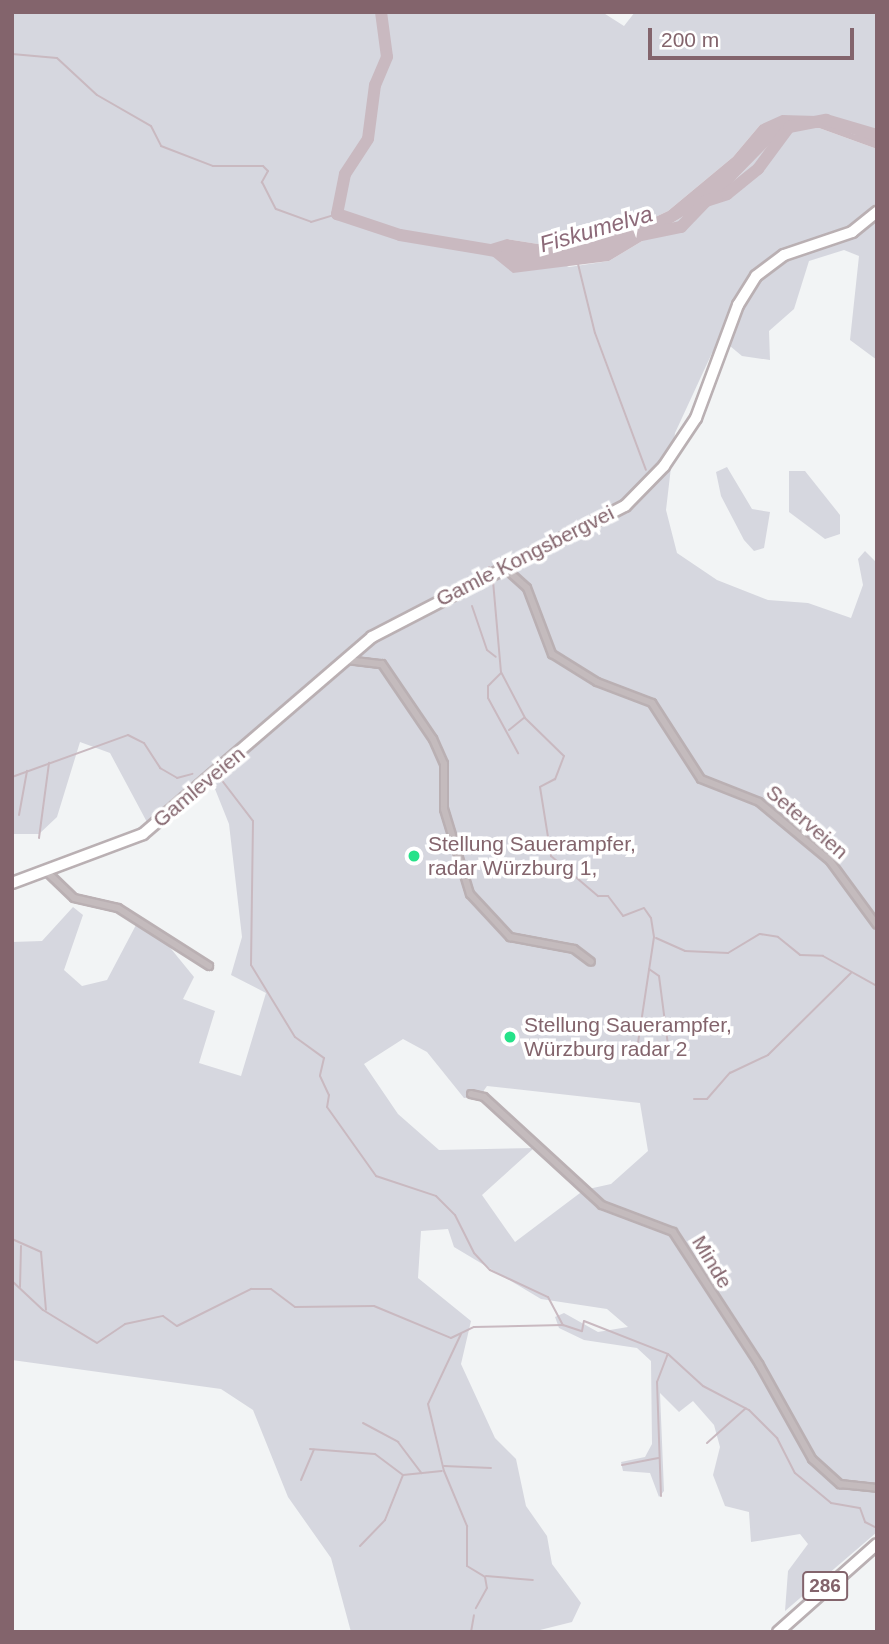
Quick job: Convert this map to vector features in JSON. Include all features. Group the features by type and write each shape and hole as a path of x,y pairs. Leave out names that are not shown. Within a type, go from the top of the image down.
{"main road":[{"name":"Gamle Kongsbergvei","path":"334,671 391,625 596,525 636,496 702,408 734,314 756,276 784,255 852,232 877,212"},
{"name":"Gamleveien","path":"12,883 123,844 161,821 334,671"},
{"name":"286","path":"778,1632 877,1544"}],"street":[{"name":"Seterveien","path":"506,569 526,585 552,654 597,682 652,703 701,779 756,799 830,861 877,925"},
{"path":"347,660 382,664 433,739 444,764 444,808 470,894 510,937 574,949 591,962"},
{"path":"47,872 74,898 118,908 209,966"},
{"name":"Minde","path":"471,1094 484,1097 602,1205 673,1232 760,1364 812,1460 840,1484 877,1488"}],"shaded area":[{"path":"12,12 602,12 624,26 635,12 877,12 877,137 853,134 817,116 760,125 733,157 668,211 630,229 604,221 538,244 507,239 569,267 609,261 722,193 785,129 819,128 877,149 877,360 850,340 859,256 844,250 809,261 794,309 769,331 770,360 742,356 730,346 712,353 675,433 666,510 677,553 717,580 768,600 808,603 851,618 863,585 858,559 865,551 877,563 877,1532 785,1611 788,1571 808,1544 800,1534 751,1542 749,1512 725,1506 713,1475 720,1447 714,1425 693,1401 679,1412 660,1393 664,1491 659,1497 650,1473 623,1471 621,1462 645,1457 652,1444 651,1361 637,1348 584,1340 559,1328 555,1317 564,1313 598,1332 628,1327 607,1309 541,1299 454,1247 448,1229 421,1231 418,1278 471,1321 461,1364 495,1438 516,1459 526,1506 547,1536 552,1564 581,1603 572,1622 532,1632 351,1632 331,1558 288,1497 253,1410 221,1389 12,1360 12,942 42,941 73,907 83,915 64,970 82,986 107,980 136,925 163,939 194,977 183,999 215,1011 199,1063 241,1076 266,993 231,975 242,937 229,824 209,774 148,824 110,753 80,742 57,817 39,834 12,834","holes":["403,1039 427,1052 464,1098 480,1096 487,1086 640,1103 648,1151 611,1184 584,1190 515,1242 482,1195 534,1148 439,1150 398,1114 364,1064"]},
{"path":"727,467 752,509 770,512 764,548 754,551 744,540 721,496 716,472"},
{"path":"789,471 805,471 840,515 840,534 825,539 789,512"}],"water":[{"path":"782,115 817,116 853,134 877,137 877,149 819,128 785,129 722,193 609,261 513,273 481,247 507,239 538,244 604,221 630,229 668,211 733,157 760,125"}],"waterway":[{"name":"Fiskumelva","path":"381,12 387,57 375,85 368,139 345,174 337,214 400,235 496,251"},
{"path":"12,54 57,58 97,95 151,126 161,146 213,166 263,166 268,171 262,182 276,209 311,222 337,214"},
{"name":"Fiskumelva","path":"641,235 681,227 706,201 727,194 758,169 789,127 826,120 877,135"},
{"path":"578,264 595,333 646,470"},
{"path":"493,581 501,672 525,718 564,756 555,779 540,787 551,856 598,896 608,896 623,916 644,908 651,918 654,937 637,1049"},
{"path":"472,606 487,650 496,657"},
{"path":"501,673 488,686 488,698 518,753"},
{"path":"509,730 524,718"},
{"path":"12,777 128,735 144,743 160,768 177,778 192,774"},
{"path":"39,838 49,763"},
{"path":"19,815 27,771"},
{"path":"217,774 253,821 251,965 295,1037 324,1058 320,1076 329,1095 327,1107 376,1176 436,1196 455,1215 474,1253 490,1270 548,1297 563,1325 582,1331 584,1321 668,1354 703,1386 749,1410 777,1438 795,1473 831,1503 860,1508 865,1522 877,1528"},
{"path":"656,938 685,951 728,953 760,934 778,937 800,955 823,956 877,986"},
{"path":"649,969 659,976 668,1045"},
{"path":"694,1099 707,1099 730,1073 768,1055 851,973"},
{"path":"653,1027 666,1027"},
{"path":"12,1239 41,1252 46,1310"},
{"path":"20,1287 21,1246"},
{"path":"12,1281 43,1310 97,1343 125,1324 163,1316 177,1326 251,1289 271,1289 295,1307 374,1306 451,1338 474,1327 563,1325"},
{"path":"461,1334 428,1404 444,1471 467,1526 467,1566 485,1577 487,1588 476,1608"},
{"path":"661,1496 657,1382 668,1354"},
{"path":"707,1443 746,1408"},
{"path":"363,1423 398,1442 421,1473"},
{"path":"310,1449 375,1454 403,1475"},
{"path":"301,1480 314,1450"},
{"path":"622,1465 658,1458"},
{"path":"444,1466 491,1468"},
{"path":"360,1546 385,1520 403,1475 442,1471"},
{"path":"486,1576 533,1580"},
{"path":"471,1632 474,1615"}],"place":[{"name":"Stellung Sauerampfer, radar Würzburg 1,","path":"414,856"},
{"name":"Stellung Sauerampfer, Würzburg radar 2","path":"510,1037"}]}
